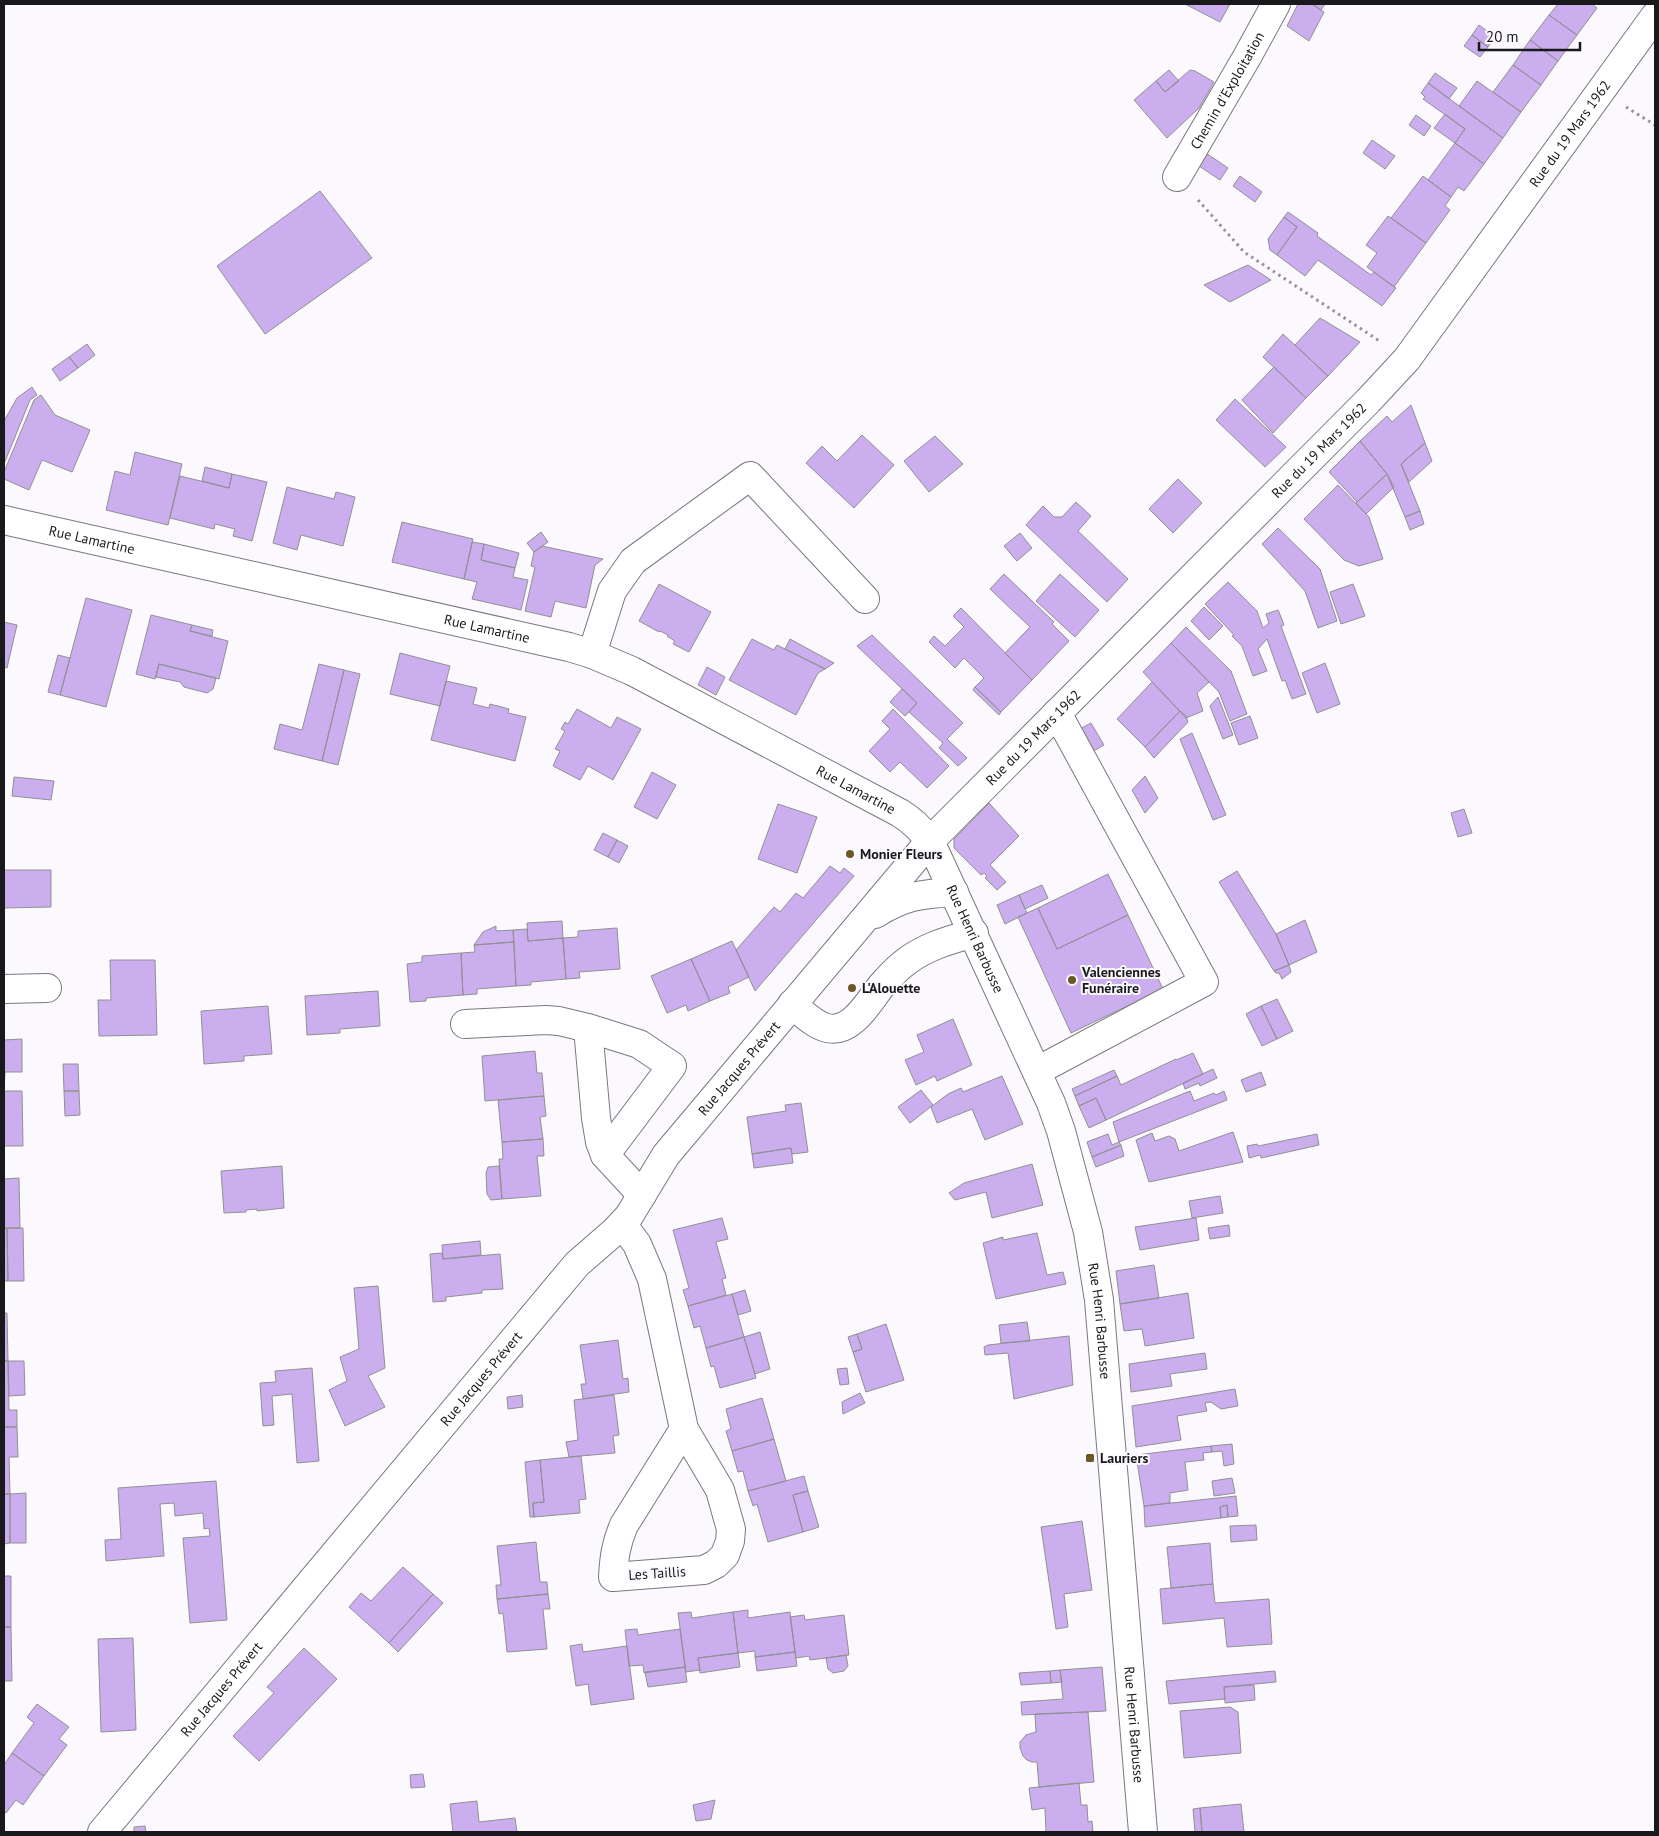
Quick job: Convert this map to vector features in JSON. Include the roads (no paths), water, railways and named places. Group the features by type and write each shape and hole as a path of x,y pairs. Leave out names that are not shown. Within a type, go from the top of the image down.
{"street":[{"name":"Chemin d'Exploitation","path":"1177,177 1276,4"},
{"name":"Rue du 19 Mars 1962","path":"930,841 1361,408 1407,359 1655,16"},
{"path":"592,654 612,591 633,561 750,476 865,599"},
{"name":"Rue Lamartine","path":"4,520 569,647 592,654 632,671 900,813 912,820 930,841"},
{"path":"1037,1071 1204,982 1057,713"},
{"name":"Rue Henri Barbusse","path":"930,841 1037,1071 1061,1131 1088,1232 1099,1300 1143,1832"},
{"name":"Rue Jacques Prévert","path":"102,1832 577,1264 622,1224 666,1155 930,841"},
{"name":"Rue Jacques Prévert","path":"859,924 904,898 916,895 954,892"},
{"path":"792,1004 818,1024 827,1028 841,1027 855,1019 894,972 918,953 929,947 974,933"},
{"path":"4,989 48,988"},
{"path":"465,1024 560,1021 639,1044 648,1048 672,1066 605,1155"},
{"path":"588,1028 597,1129 605,1155 642,1195"},
{"name":"Les Taillis","path":"622,1224 637,1244 652,1279 684,1429 720,1490 731,1529 730,1542 725,1555 716,1564 704,1570 613,1576 614,1554 624,1525 684,1429"}],"place":[{"name":"Monier Fleurs","path":"850,854"},
{"name":"Valenciennes Funéraire","path":"1072,980"},
{"name":"L'Alouette","path":"852,988"},
{"name":"Lauriers","path":"1090,1458"}]}
